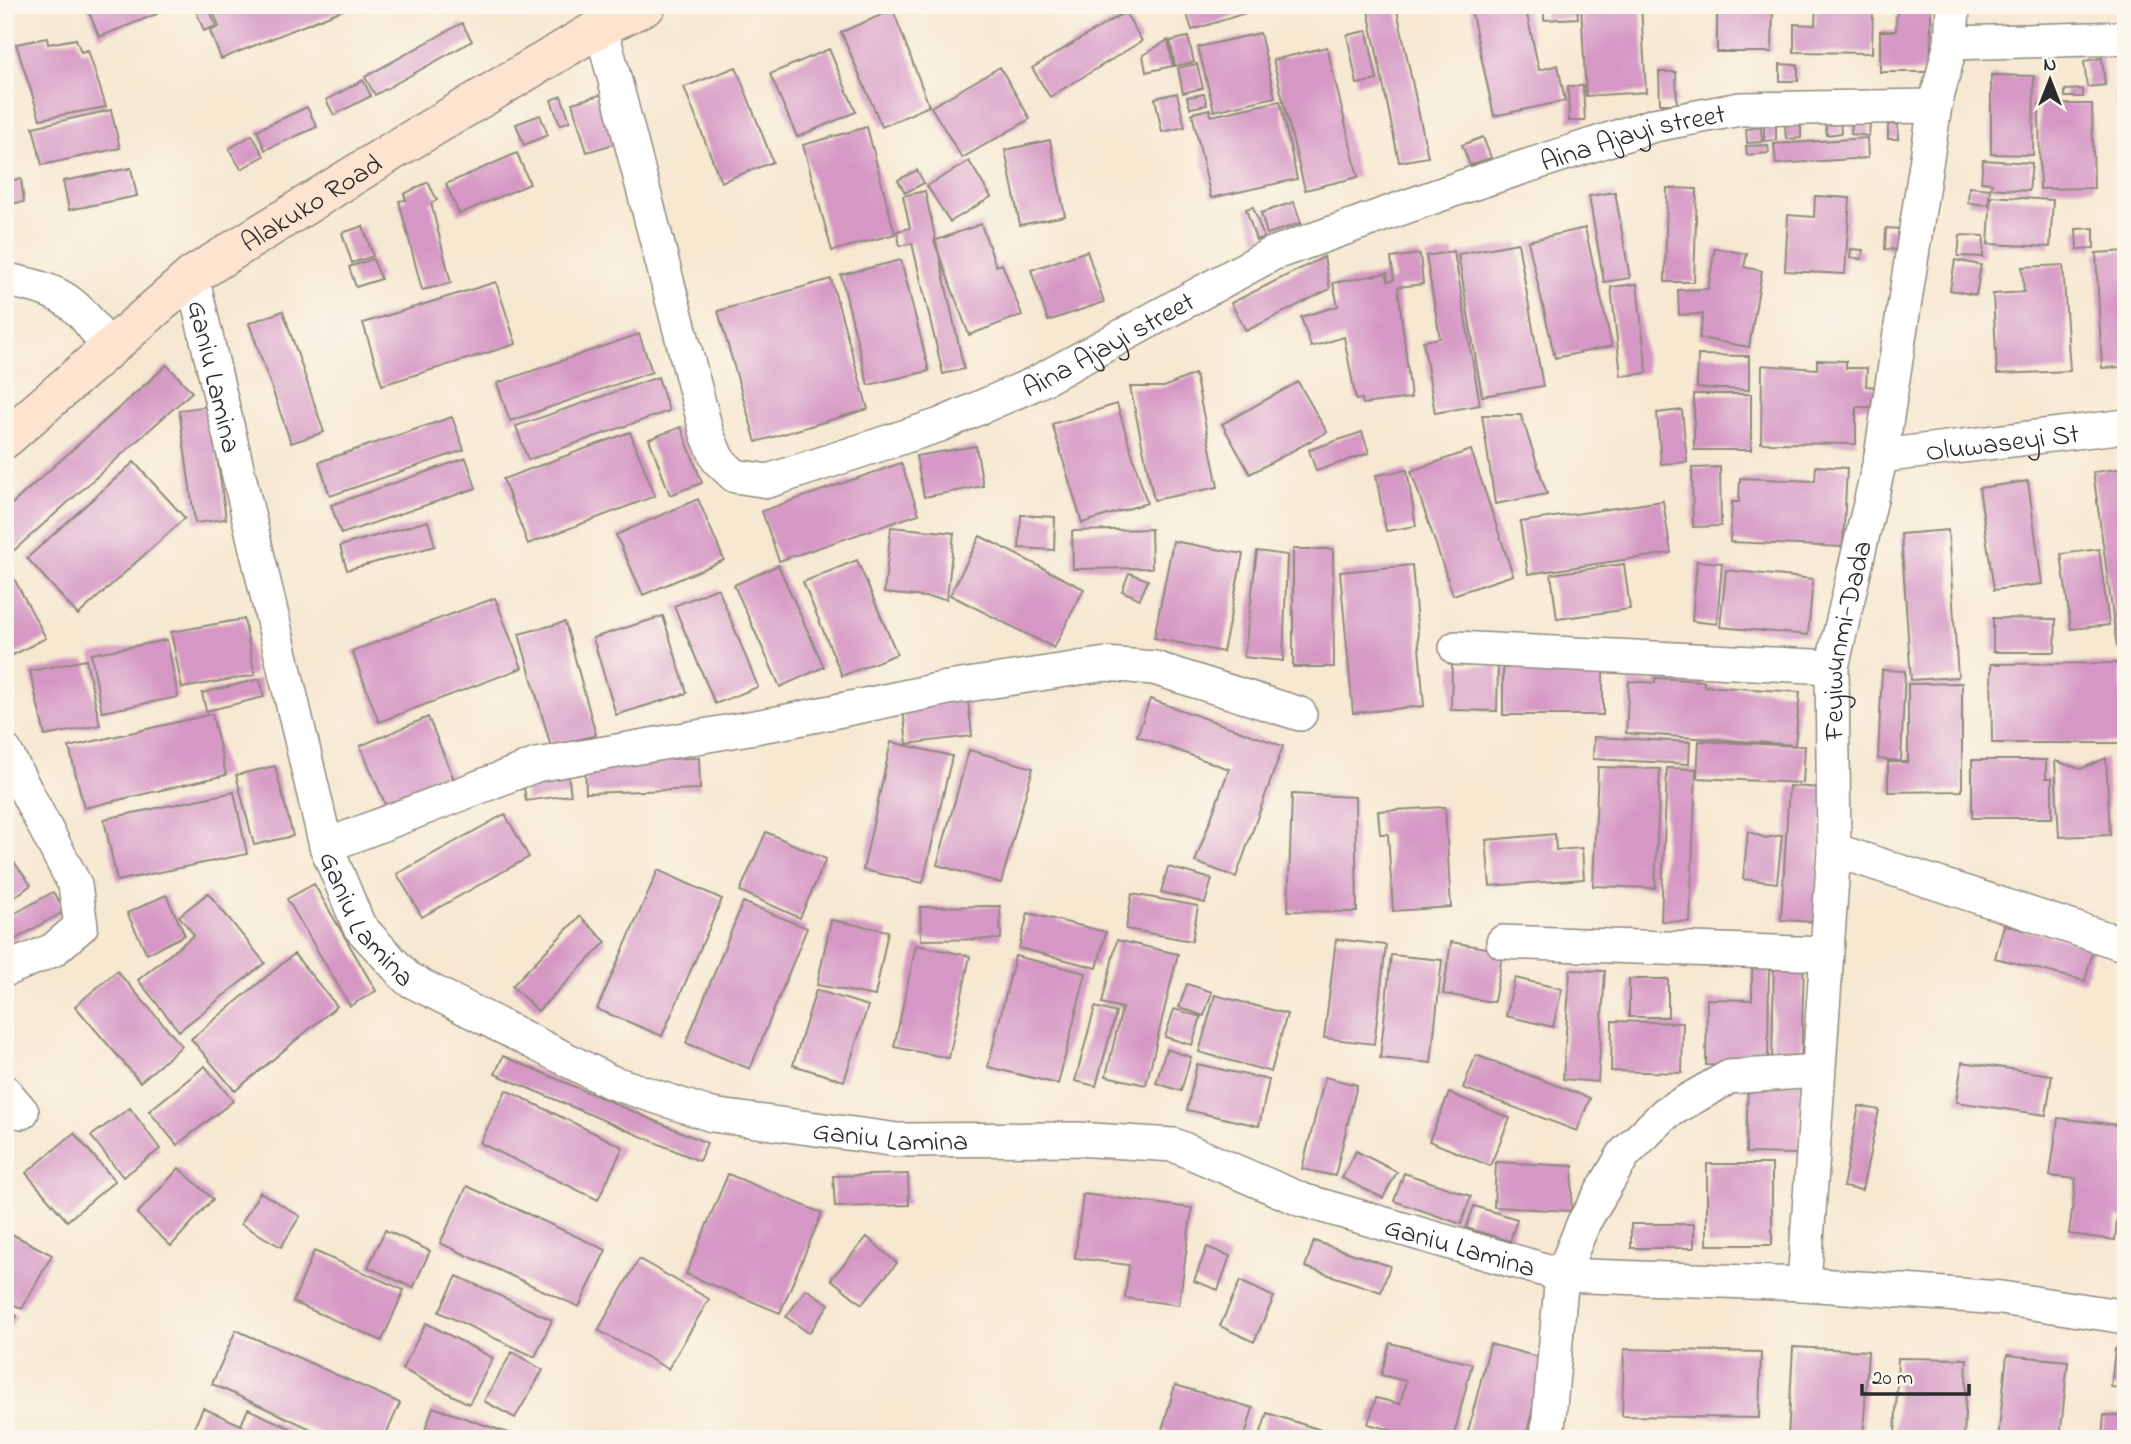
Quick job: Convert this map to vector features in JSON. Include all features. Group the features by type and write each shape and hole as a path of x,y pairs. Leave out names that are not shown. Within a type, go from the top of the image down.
{"main road":[{"name":"Alakuko Road","path":"5,439 192,276 391,152 601,27 647,5"}],"street":[{"name":"Feyiwunmi-Dada","path":"1804,1284 1834,850 1832,667 1881,456 1935,106 1951,43 1953,5"},
{"name":"Aina Ajayi street","path":"601,27 706,434 718,460 736,477 768,481 940,425 1036,383 1272,254 1472,183 1654,125 1740,109 1935,106"},
{"path":"1951,43 2126,38"},
{"name":"Ganiu Lamina","path":"192,276 326,846 359,926 408,979 611,1082 712,1115 898,1140 1076,1139 1174,1145 1302,1200 1562,1275 1804,1284 2001,1298 2126,1317"},
{"path":"5,280 37,285 71,300 91,321 108,350"},
{"name":"Oluwaseyi St","path":"1881,456 2126,426"},
{"path":"1457,648 1832,667"},
{"path":"326,846 536,765 783,722 948,688 1106,664 1154,668 1300,714"},
{"path":"5,751 75,885 80,926 53,950 5,970"},
{"path":"1834,850 2126,945"},
{"path":"1503,942 1825,954"},
{"path":"1547,1439 1562,1275 1584,1222 1624,1154 1666,1112 1729,1076 1817,1071"}],"building":[{"path":"86,5 154,5 157,14 99,37"},
{"path":"211,5 355,5 221,59 210,31 219,27"},
{"path":"1184,5 1246,5 1249,12 1192,30"},
{"path":"1367,5 1396,5 1428,157 1399,162"},
{"path":"1470,5 1525,5 1539,70 1558,65 1565,101 1494,116"},
{"path":"1544,5 1577,5 1578,18 1544,20"},
{"path":"1581,5 1641,5 1646,92 1586,96"},
{"path":"1717,5 1773,5 1772,52 1717,52"},
{"path":"1816,5 1873,5 1872,53 1794,52 1794,24 1815,25"},
{"path":"1897,5 1931,5 1931,72 1880,72 1880,31 1896,31"},
{"path":"209,8 216,26 204,31 197,13"},
{"path":"893,10 929,106 882,127 841,32"},
{"path":"1125,12 1142,41 1050,97 1032,68"},
{"path":"462,23 472,41 375,95 365,77"},
{"path":"1367,31 1377,80 1357,84 1347,35"},
{"path":"1260,33 1275,97 1214,111 1198,47"},
{"path":"1188,37 1194,62 1175,66 1170,41"},
{"path":"47,38 48,44 76,39 81,52 88,50 106,107 40,119 16,44"},
{"path":"1168,40 1173,66 1146,72 1143,55"},
{"path":"1327,47 1358,177 1305,190 1273,60"},
{"path":"829,49 856,112 797,137 770,74"},
{"path":"2102,58 2105,85 2087,87 2084,61"},
{"path":"1197,64 1203,88 1183,93 1178,68"},
{"path":"1780,64 1798,65 1798,81 1780,81"},
{"path":"736,67 773,162 721,182 684,87"},
{"path":"1000,67 1030,119 962,158 931,107"},
{"path":"1659,72 1676,72 1677,104 1660,104"},
{"path":"1991,75 2034,76 2033,155 1991,154"},
{"path":"363,80 371,96 334,115 326,100"},
{"path":"1568,86 1583,86 1585,121 1569,121"},
{"path":"2083,89 2083,97 2065,97 2065,90"},
{"path":"1177,93 1185,127 1162,132 1155,98"},
{"path":"604,94 617,143 587,152 572,103"},
{"path":"1204,94 1207,105 1190,108 1187,97"},
{"path":"561,96 570,121 560,125 551,100"},
{"path":"2126,97 2126,123 2125,123 2118,98"},
{"path":"1280,101 1297,179 1211,198 1192,113 1210,109 1211,116"},
{"path":"2039,104 2092,104 2094,188 2040,189"},
{"path":"307,107 317,127 265,150 257,130"},
{"path":"111,110 120,148 42,165 33,127"},
{"path":"540,115 548,135 524,145 516,124"},
{"path":"1840,120 1841,133 1827,135 1825,121"},
{"path":"1852,122 1870,123 1869,136 1851,134"},
{"path":"1801,124 1801,138 1786,139 1785,125"},
{"path":"1888,124 1898,124 1898,139 1888,139"},
{"path":"1764,125 1776,125 1776,140 1764,141"},
{"path":"867,127 895,234 832,251 803,145"},
{"path":"1761,127 1762,142 1747,143 1746,129"},
{"path":"252,135 264,156 241,169 229,149"},
{"path":"1483,137 1491,158 1470,165 1462,145"},
{"path":"1867,138 1868,158 1776,164 1774,144"},
{"path":"1050,140 1065,216 1020,225 1005,150"},
{"path":"5,145 11,167 5,168"},
{"path":"1768,145 1769,153 1747,155 1746,146"},
{"path":"517,153 530,184 459,214 446,184"},
{"path":"1983,160 2032,163 2029,191 1991,188 1992,183 1981,182"},
{"path":"969,161 991,197 950,222 927,186"},
{"path":"131,168 137,196 69,210 63,181"},
{"path":"917,170 924,183 905,193 898,180"},
{"path":"21,179 24,202 5,204 5,181"},
{"path":"428,182 437,200 431,203 451,283 422,290 399,201 406,200 404,194"},
{"path":"1969,187 1990,189 1988,205 1968,203"},
{"path":"1667,188 1697,189 1694,282 1665,282"},
{"path":"925,191 964,369 943,374 912,243 900,246 897,231 910,228 903,196"},
{"path":"1615,192 1630,278 1604,282 1589,196"},
{"path":"1815,196 1850,198 1845,274 1785,271 1788,215 1814,217"},
{"path":"1991,196 2053,200 2050,247 1988,244"},
{"path":"1294,202 1301,223 1267,234 1261,213"},
{"path":"1253,207 1264,238 1256,240 1246,209"},
{"path":"981,224 996,266 1002,264 1022,315 969,335 934,241"},
{"path":"363,226 373,256 352,263 342,233"},
{"path":"1585,228 1612,346 1555,358 1528,241"},
{"path":"1886,228 1900,229 1899,250 1885,249"},
{"path":"2094,228 2094,248 2077,249 2076,229"},
{"path":"1960,235 1984,236 1983,257 1958,256"},
{"path":"1518,243 1543,386 1482,396 1458,254"},
{"path":"1715,248 1747,254 1744,267 1762,271 1749,347 1699,338 1703,314 1679,315 1678,290 1708,289"},
{"path":"1851,249 1863,250 1862,259 1850,258"},
{"path":"1087,251 1104,302 1048,321 1031,270"},
{"path":"1454,251 1480,405 1435,413 1423,341 1440,338 1426,256"},
{"path":"2126,251 2126,367 2102,368 2096,253"},
{"path":"1420,254 1423,284 1398,287 1411,398 1363,404 1362,399 1356,400 1344,337 1311,347 1301,317 1338,306 1333,283 1387,273 1388,281 1394,280 1391,258"},
{"path":"1324,257 1330,289 1246,331 1231,303"},
{"path":"373,259 381,279 356,287 349,267"},
{"path":"901,260 929,371 868,385 841,275"},
{"path":"1955,260 1981,265 1976,295 1950,290"},
{"path":"2063,265 2070,371 1997,374 1993,294 2024,292 2022,267"},
{"path":"831,279 868,409 756,442 718,311"},
{"path":"496,282 516,344 382,385 363,323"},
{"path":"1637,284 1647,373 1621,376 1611,287"},
{"path":"283,311 324,432 291,443 249,323"},
{"path":"639,334 652,372 510,421 497,383"},
{"path":"1698,355 1749,356 1749,390 1697,388"},
{"path":"1817,360 1846,361 1846,368 1867,368 1866,386 1876,387 1876,407 1856,407 1856,444 1761,443 1762,365 1817,369"},
{"path":"167,365 192,392 10,554 5,549 5,510"},
{"path":"1195,374 1218,487 1154,500 1130,387 1164,387"},
{"path":"658,377 669,411 528,460 516,426"},
{"path":"1298,382 1327,432 1250,474 1222,424"},
{"path":"1694,394 1751,394 1751,450 1694,450"},
{"path":"1117,404 1147,503 1082,523 1052,424"},
{"path":"210,406 226,519 195,523 179,410"},
{"path":"1682,410 1687,462 1661,464 1657,413"},
{"path":"1482,415 1521,415 1547,494 1495,504"},
{"path":"452,417 464,450 330,496 319,462"},
{"path":"681,427 702,483 670,495 649,439"},
{"path":"630,432 655,496 528,544 503,479"},
{"path":"1362,432 1369,453 1316,471 1309,450"},
{"path":"976,446 983,486 924,497 916,456"},
{"path":"1471,450 1513,575 1453,595 1411,471"},
{"path":"466,458 476,488 341,534 331,505"},
{"path":"134,462 185,518 78,615 27,558"},
{"path":"901,463 919,514 779,561 762,511"},
{"path":"1816,466 1847,468 1843,547 1730,542 1732,502 1739,502 1740,478 1815,481"},
{"path":"1720,467 1721,526 1693,527 1692,468"},
{"path":"2126,468 2126,645 2117,646 2093,472"},
{"path":"1407,470 1416,526 1386,531 1376,475"},
{"path":"2028,481 2042,584 1994,590 1979,488"},
{"path":"698,499 724,560 643,595 616,535"},
{"path":"1663,501 1671,553 1528,574 1520,522"},
{"path":"1021,515 1055,517 1054,550 1019,548"},
{"path":"428,521 435,546 347,570 340,546"},
{"path":"891,527 954,533 947,599 884,593"},
{"path":"1151,529 1152,568 1073,569 1072,531"},
{"path":"1948,530 1958,677 1911,680 1901,534"},
{"path":"980,536 1084,589 1054,648 950,595"},
{"path":"1173,541 1243,554 1223,652 1154,638"},
{"path":"1293,549 1333,549 1334,667 1293,667"},
{"path":"2099,549 2109,625 2071,629 2061,554"},
{"path":"1257,551 1287,555 1283,661 1244,657"},
{"path":"857,560 897,654 842,676 803,582"},
{"path":"1697,561 1722,563 1717,624 1692,621"},
{"path":"5,562 46,638 5,659"},
{"path":"1624,564 1630,609 1557,619 1551,574"},
{"path":"778,565 824,667 780,687 734,585"},
{"path":"1412,565 1424,706 1353,713 1340,572"},
{"path":"1726,570 1813,579 1808,635 1720,627"},
{"path":"1129,573 1148,580 1140,599 1122,591"},
{"path":"718,588 758,687 715,704 674,606"},
{"path":"495,598 522,668 379,722 352,651"},
{"path":"663,616 687,693 616,715 593,638"},
{"path":"1993,618 2056,619 2055,652 1993,652"},
{"path":"244,619 255,675 182,688 171,632"},
{"path":"565,622 596,735 551,747 519,634"},
{"path":"167,640 178,697 102,712 91,654"},
{"path":"86,660 100,725 45,736 30,671"},
{"path":"2121,663 2122,743 1992,743 1991,664"},
{"path":"1452,665 1498,666 1497,711 1451,710"},
{"path":"1503,668 1603,668 1603,715 1503,715"},
{"path":"1882,670 1905,671 1901,761 1878,759"},
{"path":"1655,678 1704,681 1704,686 1800,692 1795,745 1626,733 1629,681 1655,683"},
{"path":"260,679 264,697 206,711 202,693"},
{"path":"1962,683 1962,791 1888,792 1888,762 1908,762 1908,684"},
{"path":"1150,699 1283,746 1236,877 1195,862 1229,769 1137,736"},
{"path":"968,700 972,736 907,744 903,708"},
{"path":"212,714 226,775 84,808 69,747"},
{"path":"428,717 456,784 389,813 360,746"},
{"path":"1594,737 1690,742 1689,764 1593,759"},
{"path":"1699,741 1805,746 1803,783 1697,778"},
{"path":"891,742 952,756 923,883 863,870"},
{"path":"969,750 1033,768 1001,883 937,865"},
{"path":"699,758 700,789 586,793 585,761"},
{"path":"2106,758 2110,835 2059,837 2055,761 2081,769"},
{"path":"1972,760 2046,760 2046,778 2052,778 2052,818 1972,818"},
{"path":"275,766 293,836 254,845 236,775"},
{"path":"1598,767 1660,769 1655,888 1593,886"},
{"path":"1667,768 1696,769 1690,922 1661,921"},
{"path":"568,775 571,795 526,801 523,781"},
{"path":"1789,786 1824,788 1815,922 1781,920"},
{"path":"234,792 247,854 117,881 104,819"},
{"path":"1292,794 1355,797 1357,912 1288,911"},
{"path":"1445,807 1451,907 1393,911 1388,834 1380,834 1378,811"},
{"path":"505,814 529,857 422,917 397,874"},
{"path":"1748,831 1765,838 1782,835 1777,883 1743,879"},
{"path":"766,832 826,859 800,918 740,891"},
{"path":"1555,834 1556,850 1582,848 1584,879 1490,886 1486,840"},
{"path":"5,850 31,885 5,904"},
{"path":"1168,867 1212,879 1205,903 1161,892"},
{"path":"658,870 722,899 662,1036 597,1009"},
{"path":"314,884 376,991 350,1006 287,899"},
{"path":"53,892 65,911 5,945 5,919"},
{"path":"208,893 265,963 179,1031 138,980 194,935 179,916"},
{"path":"1132,894 1198,906 1192,941 1126,929"},
{"path":"166,895 185,935 147,954 127,913"},
{"path":"743,902 807,928 750,1069 686,1043"},
{"path":"1000,906 1001,939 921,940 920,907"},
{"path":"1028,913 1106,932 1097,968 1019,948"},
{"path":"580,916 606,942 538,1011 512,986"},
{"path":"831,920 888,931 875,996 817,985"},
{"path":"2004,925 2094,947 2085,981 1995,958"},
{"path":"1336,939 1386,945 1374,1044 1324,1038"},
{"path":"1117,940 1178,954 1146,1085 1106,1076 1122,1008 1102,1003"},
{"path":"1451,942 1503,951 1494,1002 1443,994"},
{"path":"916,945 970,956 949,1058 894,1047"},
{"path":"294,954 337,1006 235,1091 191,1039"},
{"path":"1391,955 1442,960 1431,1063 1380,1058"},
{"path":"1015,956 1086,973 1058,1084 988,1067"},
{"path":"1752,958 1769,959 1768,1066 1706,1065 1707,999 1752,1000"},
{"path":"1774,958 1804,959 1801,1066 1772,1066"},
{"path":"1570,970 1605,971 1598,1082 1563,1079"},
{"path":"117,971 182,1046 140,1082 75,1006"},
{"path":"1515,978 1562,989 1553,1027 1506,1016"},
{"path":"1629,979 1668,979 1668,1017 1629,1017"},
{"path":"1187,984 1212,992 1204,1016 1179,1007"},
{"path":"816,990 868,1006 844,1081 793,1065"},
{"path":"1215,995 1287,1014 1271,1072 1199,1052"},
{"path":"1095,1007 1116,1013 1096,1086 1075,1081"},
{"path":"1174,1009 1201,1017 1192,1045 1165,1037"},
{"path":"1612,1021 1683,1023 1682,1073 1611,1071"},
{"path":"1166,1049 1191,1057 1181,1091 1156,1083"},
{"path":"1476,1055 1590,1098 1577,1131 1463,1088"},
{"path":"503,1056 707,1143 699,1161 495,1074"},
{"path":"1962,1062 2052,1075 2046,1115 1956,1102"},
{"path":"1197,1064 1269,1080 1259,1126 1187,1110"},
{"path":"205,1066 233,1101 177,1145 149,1111"},
{"path":"1325,1077 1357,1085 1335,1176 1302,1169"},
{"path":"1748,1081 1801,1082 1799,1154 1746,1153"},
{"path":"506,1090 623,1147 598,1200 480,1143"},
{"path":"1449,1093 1510,1118 1490,1166 1429,1141"},
{"path":"1859,1106 1879,1110 1862,1190 1843,1187"},
{"path":"130,1108 160,1149 123,1177 91,1136"},
{"path":"2058,1118 2126,1126 2126,1219 2117,1218 2115,1240 2069,1234 2076,1179 2050,1176"},
{"path":"74,1133 115,1181 67,1221 26,1173"},
{"path":"1356,1151 1397,1172 1383,1198 1342,1178"},
{"path":"1496,1162 1573,1166 1571,1211 1494,1207"},
{"path":"1707,1164 1772,1164 1772,1245 1707,1245"},
{"path":"179,1168 213,1199 171,1246 137,1214"},
{"path":"1404,1173 1471,1196 1461,1224 1394,1201"},
{"path":"728,1174 822,1213 780,1313 686,1274"},
{"path":"908,1174 909,1205 835,1207 833,1176"},
{"path":"467,1186 606,1250 579,1307 440,1243"},
{"path":"260,1192 300,1216 281,1247 241,1224"},
{"path":"1083,1194 1192,1208 1179,1305 1125,1298 1129,1265 1075,1258"},
{"path":"1474,1206 1517,1219 1510,1241 1466,1228"},
{"path":"1631,1224 1694,1224 1694,1248 1631,1248"},
{"path":"385,1230 430,1251 413,1288 368,1267"},
{"path":"6,1231 52,1255 22,1309 5,1300"},
{"path":"867,1237 897,1263 862,1304 831,1279"},
{"path":"1314,1241 1390,1266 1381,1292 1305,1267"},
{"path":"1207,1247 1230,1256 1218,1290 1194,1281"},
{"path":"314,1251 404,1290 382,1341 293,1302"},
{"path":"639,1259 709,1299 668,1369 598,1330"},
{"path":"457,1276 552,1320 535,1357 439,1312"},
{"path":"1240,1281 1274,1297 1254,1342 1220,1326"},
{"path":"806,1289 829,1304 809,1333 786,1317"},
{"path":"5,1310 17,1316 5,1336"},
{"path":"426,1323 493,1358 469,1404 402,1369"},
{"path":"236,1330 400,1403 384,1439 333,1439 212,1384"},
{"path":"1390,1343 1472,1364 1453,1439 1389,1439 1391,1430 1368,1424 1376,1398 1400,1404 1406,1381 1381,1375"},
{"path":"1490,1344 1546,1359 1525,1439 1466,1439"},
{"path":"1793,1347 1868,1351 1863,1439 1788,1439"},
{"path":"1624,1349 1761,1352 1759,1418 1622,1416"},
{"path":"2115,1349 2126,1350 2126,1389 2111,1387"},
{"path":"512,1352 543,1370 515,1418 484,1401"},
{"path":"2007,1355 2068,1361 2060,1439 1998,1439"},
{"path":"1898,1358 1967,1359 1964,1439 1895,1439"},
{"path":"1175,1385 1253,1408 1244,1439 1190,1439 1162,1430"},
{"path":"433,1407 522,1438 522,1439 422,1439"},
{"path":"203,1408 241,1425 248,1409 314,1439 189,1439"},
{"path":"1267,1413 1347,1438 1259,1439"},
{"path":"2104,1415 2126,1416 2126,1439 2102,1439"}]}
